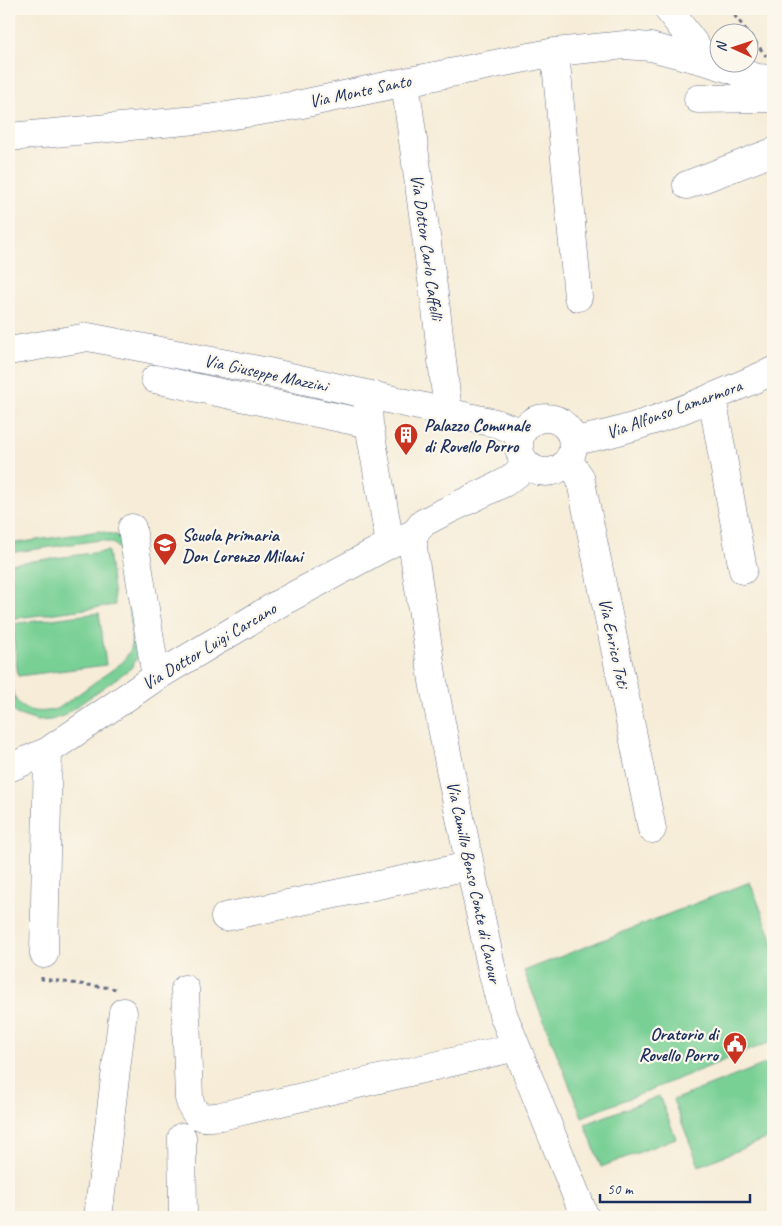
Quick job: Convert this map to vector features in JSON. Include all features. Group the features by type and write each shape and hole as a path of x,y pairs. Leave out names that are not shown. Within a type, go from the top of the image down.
{"street":[{"path":"668,9 708,62"},
{"name":"Via Monte Santo","path":"9,137 208,119 297,105 555,52 625,45 651,47 758,78 772,70"},
{"path":"555,52 578,297"},
{"name":"Via Dottor Carlo Caffelli","path":"405,82 448,412"},
{"path":"698,99 773,98"},
{"path":"687,185 773,152"},
{"name":"Via Giuseppe Mazzini","path":"9,351 88,337 268,372 495,423 521,432"},
{"name":"Via Alfonso Lamarmora","path":"571,451 596,437 634,427 773,371"},
{"path":"155,379 369,424"},
{"path":"370,395 369,424 390,544"},
{"path":"712,397 743,570"},
{"path":"542,417 551,418 558,420 566,426 570,433 571,451 562,467 554,471 545,472 528,466 518,450 518,441 526,425 533,420 542,417"},
{"name":"Via Enrico Toti","path":"571,451 580,477 652,829"},
{"name":"Via Dottor Luigi Carcano","path":"9,768 48,750 156,677 280,603 390,544 415,533 423,523 504,482 528,466"},
{"path":"132,528 156,677"},
{"name":"Via Camillo Benso Conte di Cavour","path":"415,533 413,548 433,681 491,966 503,1014 585,1217"},
{"path":"44,954 48,750"},
{"path":"225,917 470,866"},
{"path":"185,989 189,1098 192,1110 208,1118 516,1047"},
{"path":"98,1217 123,1012"},
{"path":"182,1137 184,1217"}],"path":[{"path":"729,9 739,22"},
{"path":"760,51 772,70"},
{"path":"44,954 42,980 125,990 123,1012"}],"green space":[{"path":"100,531 119,536 128,548 140,652 131,668 63,716 51,720 37,721 16,714 9,705 9,665 11,686 20,705 32,711 46,711 59,708 123,662 131,649 132,633 120,551 114,544 100,540 9,553 9,544"},
{"path":"108,551 115,605 10,619 9,564"},
{"path":"99,613 106,665 18,676 12,624"},
{"path":"750,882 773,941 773,1041 582,1117 524,971"},
{"path":"773,1061 773,1136 699,1166 673,1100"},
{"path":"659,1096 676,1138 601,1167 585,1124"}],"place":[{"name":"Palazzo Comunale di Rovello Porro","path":"406,456"},
{"name":"Scuola primaria Don Lorenzo Milani","path":"165,566"},
{"name":"Oratorio di Rovello Porro","path":"735,1065"}]}
